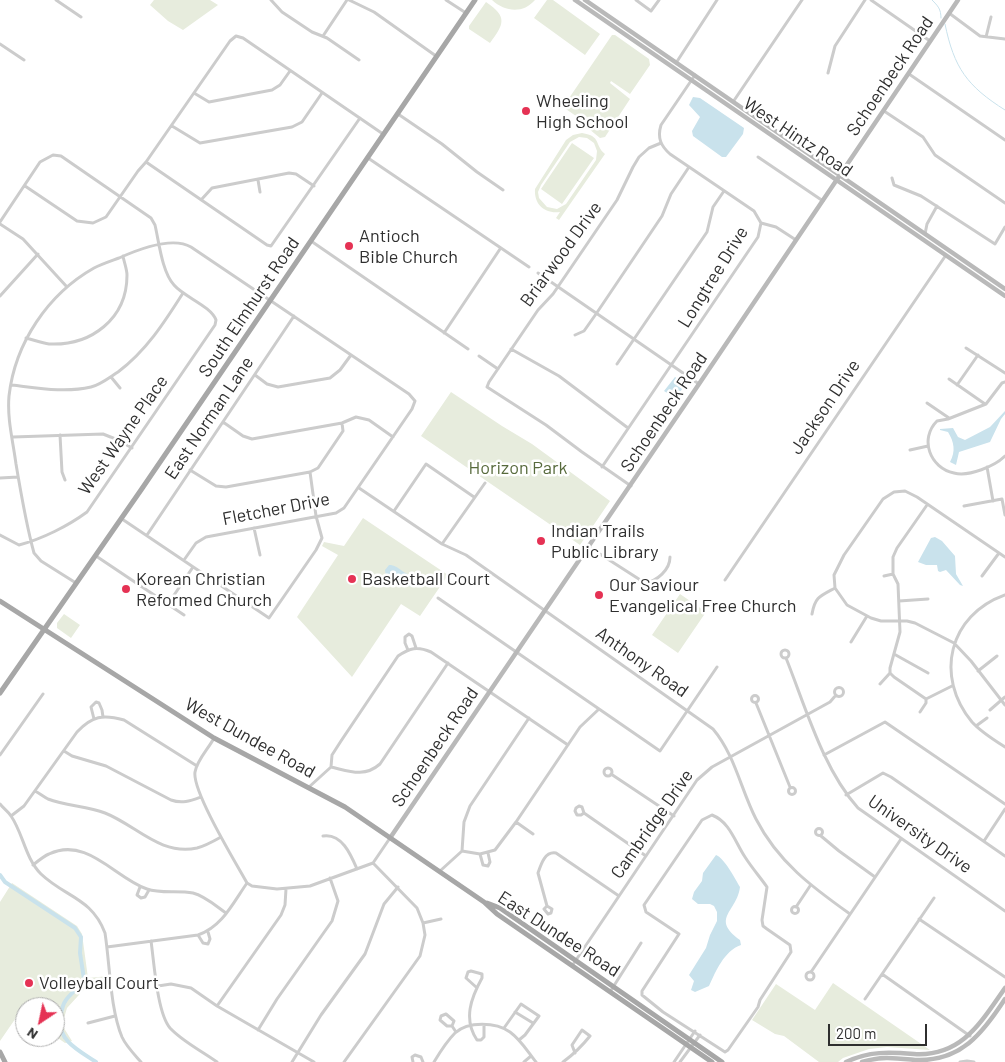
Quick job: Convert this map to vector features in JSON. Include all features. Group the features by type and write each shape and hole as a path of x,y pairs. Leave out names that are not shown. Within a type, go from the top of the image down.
{"main road":[{"name":"South Elmhurst Road","path":"0,693 122,519 475,0"},
{"name":"West Hintz Road","path":"575,0 730,107 917,228 1004,290"},
{"name":"West Hintz Road","path":"585,0 734,102 946,255 1004,290"},
{"name":"Schoenbeck Road","path":"390,838 631,486 958,0"},
{"name":"West Dundee Road","path":"0,601 214,738 345,807 484,902"},
{"name":"East Dundee Road","path":"484,902 500,908 610,992 722,1062"},
{"name":"East Dundee Road","path":"574,963 614,986 712,1062"},
{"path":"846,1062 870,1053 922,1054 936,1052 957,1043 970,1035 1005,988"},
{"path":"862,1062 884,1057 927,1060 949,1054 968,1044 987,1026 1005,998"},
{"path":"0,1052 5,1062"}],"street":[{"path":"56,0 80,16"},
{"path":"271,0 278,10 312,32 323,36 358,60"},
{"path":"323,36 348,0 374,12 436,56"},
{"path":"446,0 466,13"},
{"path":"636,0 652,11 659,0"},
{"path":"673,68 717,0"},
{"path":"730,107 802,0"},
{"path":"828,73 835,46 865,0"},
{"path":"872,0 930,41"},
{"path":"949,13 976,33 986,37 1005,39"},
{"path":"986,37 991,17"},
{"path":"25,186 77,221 93,223 106,217 172,126 230,40 236,36 243,38 384,134"},
{"path":"0,44 24,60"},
{"path":"194,93 209,102 272,90 280,85 290,70"},
{"path":"909,74 1005,140"},
{"path":"661,143 659,138 661,126 694,75"},
{"path":"172,126 200,143 292,127 302,122 322,93"},
{"path":"884,111 923,137 935,155 1005,203"},
{"path":"398,113 503,190"},
{"path":"146,162 266,245 271,246 360,118"},
{"name":"Longtree Drive","path":"602,467 758,238 761,223 754,211 670,154 661,143"},
{"name":"Briarwood Drive","path":"602,467 546,425 487,387 538,310 558,287 619,197 632,167 644,152 661,143"},
{"path":"12,385 66,390 93,386 111,377 134,360 154,337 183,293 167,275 155,225 151,218 62,156 52,155 40,162 0,223 23,239 67,287"},
{"path":"758,157 823,201"},
{"path":"368,158 529,267"},
{"path":"575,335 584,331 596,314 662,216 671,194 689,167"},
{"path":"201,200 207,191 212,188 294,173 314,186"},
{"path":"892,178 894,185 921,196 995,244 1005,227"},
{"path":"258,180 260,192"},
{"path":"617,364 707,232 713,207 724,191"},
{"path":"925,234 927,224 938,206"},
{"path":"761,223 776,227 796,241"},
{"path":"917,228 927,224"},
{"path":"311,241 468,349"},
{"path":"77,583 41,561 34,553 9,422 9,396 16,364 26,338 35,322 67,287 95,268 123,256 160,244 178,242 188,245 351,355 340,370 330,378 278,387 267,384 255,375"},
{"path":"444,333 500,249"},
{"name":"Jackson Drive","path":"724,580 949,250"},
{"path":"0,296 38,254"},
{"path":"26,338 47,344 68,344 95,334 107,324 118,311 125,292 127,274 123,256"},
{"path":"538,273 699,384"},
{"name":"West Wayne Place","path":"31,542 77,520 87,512 215,325 216,320 212,313 183,293"},
{"name":"East Norman Lane","path":"147,535 294,316"},
{"path":"966,348 1005,373"},
{"path":"512,349 558,376 628,428"},
{"name":"Fletcher Drive","path":"184,560 196,543 206,537 336,513 344,508 412,409 414,401 409,394 351,355"},
{"path":"957,385 978,355"},
{"path":"479,356 498,369"},
{"path":"111,377 120,388"},
{"path":"949,379 986,404"},
{"path":"1005,382 1002,383 986,404 949,419 937,421 928,433 928,446 934,462 956,474 976,471 998,463 1005,456"},
{"path":"927,403 949,419"},
{"path":"223,422 243,436 252,438 342,423 356,417 369,420 393,436"},
{"path":"190,470 216,486 226,487 310,472 318,468 343,431 342,423"},
{"path":"13,438 103,434 132,448"},
{"path":"60,435 62,472 65,480"},
{"path":"910,450 928,446"},
{"path":"394,511 426,464 474,498"},
{"path":"602,467 631,486"},
{"path":"987,467 993,501"},
{"path":"122,519 269,618 316,550 322,538 316,516 310,472"},
{"path":"0,478 18,477"},
{"path":"442,544 485,483"},
{"name":"Anthony Road","path":"359,488 442,544 466,556 713,729 730,757 756,820 778,855 810,886 850,914"},
{"path":"1005,557 905,491 894,492 883,499 844,555 834,575 834,588 847,605 880,621 899,621 922,625 954,643 1005,705"},
{"path":"964,506 1002,500 1005,515"},
{"path":"880,684 890,673 900,632 898,584 893,574 892,562 897,548 927,505"},
{"path":"254,528 260,555"},
{"path":"0,535 19,545 31,542"},
{"path":"589,547 645,584 659,578 670,562 670,557"},
{"path":"982,576 999,553"},
{"path":"96,556 184,615"},
{"path":"168,604 194,567"},
{"path":"884,576 893,574"},
{"path":"812,614 819,596 834,588"},
{"path":"1005,600 1004,595 994,599 975,612 964,624 954,643 951,664 952,686 961,707 976,726 1005,747"},
{"path":"438,598 660,751 717,667"},
{"path":"899,601 928,599"},
{"path":"851,642 867,616"},
{"path":"410,649 405,639 409,634 412,636 416,648"},
{"path":"309,787 331,767 332,755 340,741 398,656 410,649 416,648 431,652 568,745"},
{"path":"894,654 928,673"},
{"path":"978,671 997,656"},
{"name":"University Drive","path":"786,658 824,755 836,780 858,808 1005,911"},
{"path":"331,767 362,773 375,769 448,663"},
{"path":"890,673 926,699"},
{"path":"926,699 952,686"},
{"path":"0,755 42,694"},
{"name":"Cambridge Drive","path":"574,963 697,780 712,767 830,702 836,695"},
{"path":"990,710 1005,697"},
{"path":"920,712 926,703 926,699"},
{"path":"94,719 91,706 96,702 101,706 103,717"},
{"path":"756,703 790,787"},
{"path":"462,851 480,854 488,853 499,845 580,726 599,709"},
{"path":"11,816 24,806 83,726 94,719 110,716 124,720 197,766"},
{"path":"440,872 462,851 464,822 470,806 529,718"},
{"path":"976,726 987,718"},
{"path":"824,755 885,722 1005,804"},
{"path":"214,738 197,766 195,772 196,781 201,797 221,837 247,883 252,886 286,889 310,886 373,863 390,838"},
{"path":"64,751 72,756 106,766 171,800 186,803 201,797"},
{"path":"846,794 883,773 1005,856"},
{"path":"611,774 674,816"},
{"path":"35,791 48,799 105,813 121,820 152,841 170,848 198,848 221,837"},
{"path":"0,804 11,816 33,865 41,875 91,908 100,921 105,933 116,1016 122,1038 141,1062"},
{"path":"984,841 1005,809"},
{"path":"584,813 646,856"},
{"path":"712,815 720,818 728,826 745,857 767,887 763,908 763,926 790,945 791,955 728,1050 721,1051 694,1031 663,1012 642,995 642,991 679,934 646,912 644,905 702,820 712,815"},
{"path":"516,822 533,834"},
{"path":"323,836 331,836 348,850 357,869"},
{"path":"821,836 876,877"},
{"path":"811,972 901,839"},
{"path":"33,865 49,854 60,850 82,851 92,855 140,887 149,890 194,894 226,913"},
{"path":"547,906 538,873 545,858 552,852 618,896"},
{"path":"480,854 483,865 488,866 490,862 488,853"},
{"path":"344,1062 420,956 425,935 417,908 373,863"},
{"path":"258,1030 277,999 332,921 338,901 330,878"},
{"path":"107,946 198,935 208,932 218,925 247,883"},
{"path":"796,907 810,886"},
{"path":"140,887 137,895 141,898 145,897 149,890"},
{"path":"292,1062 321,1015 365,954 384,904 398,887"},
{"path":"217,1006 281,915 285,905 286,889"},
{"path":"864,999 934,898"},
{"path":"423,923 441,919"},
{"path":"919,920 1005,977"},
{"path":"198,935 203,943 208,944 210,939 208,932"},
{"path":"151,941 162,1014 168,1026 217,1062"},
{"path":"610,992 642,943"},
{"path":"476,987 466,978 468,972 482,974 468,1014 474,1035 479,1041 484,1037 484,1025"},
{"path":"882,974 974,1039"},
{"path":"158,986 172,984 191,988 217,1006 314,1062"},
{"path":"504,1028 520,1004 538,1016 525,1035 519,1040"},
{"path":"515,1012 534,1023"},
{"path":"452,1026 447,1026 440,1020 440,1016 446,1014 454,1021 452,1026 456,1032"},
{"path":"88,1023 116,1016"},
{"path":"434,1062 456,1032 471,1025 504,1028 519,1040 536,1062"},
{"path":"563,1062 575,1053 590,1036 582,1030 572,1045 575,1053"},
{"path":"680,1062 691,1044 694,1031"},
{"path":"674,1062 700,1035"},
{"path":"413,1062 412,1057 415,1054 422,1058 422,1062"},
{"path":"524,1062 531,1056"},
{"path":"960,1062 974,1062"}],"green space":[{"path":"154,0 210,0 218,5 183,30 168,21 150,5"},
{"path":"492,0 535,0 525,8 514,10 503,7"},
{"path":"547,0 553,0 600,34 585,55 534,18"},
{"path":"486,2 501,17 501,26 490,43 469,29 469,26"},
{"path":"612,35 615,35 649,59 650,65 630,94 611,81 610,83 630,99 605,137 600,138 589,129 586,123 563,107"},
{"path":"582,133 592,136 605,154 559,220 556,218 560,212 545,210 541,207 536,199 535,189 566,140 573,135","holes":["579,137 587,138 594,143 597,151 596,160 566,204 557,209 547,207 539,198 538,192 541,185 570,142"]},
{"path":"572,143 594,158 562,204 541,189"},
{"name":"Horizon Park","path":"451,392 532,444 610,501 580,545 421,436"},
{"path":"363,518 448,575 420,616 401,604 352,677 297,617 338,555 322,546 324,542 344,546"},
{"path":"680,594 706,612 678,653 652,635"},
{"path":"64,614 80,625 71,638 57,628 57,623"},
{"path":"12,883 77,926 82,934 88,978 109,976 109,983 88,985 67,1008 65,1015 65,997 15,997 15,1019 0,1041 0,902"},
{"path":"833,983 930,1050 887,1047 869,1049 843,1058 838,1062 819,1062 784,1036 775,1034 752,1020 776,984 815,1010"},
{"path":"65,1030 72,1041 65,1043"}],"water":[{"path":"693,97 700,98 744,128 743,134 726,157 722,157 693,136 692,131 700,117 689,105"},
{"path":"675,377 685,384 676,399 664,391"},
{"path":"1005,411 990,442 959,452 956,465 950,462 954,450 952,439 948,432 940,429 953,428 958,437 965,440 990,427"},
{"path":"935,537 942,541 955,556 956,574 963,586 946,570 938,571 937,565 926,565 918,562 931,538"},
{"path":"389,565 393,565 413,576 418,576 416,587 392,584 386,576 385,570"},
{"path":"716,855 726,864 740,887 738,896 726,920 727,926 740,940 741,945 725,957 709,986 695,992 691,990 694,981 689,975 706,948 717,921 717,912 714,906 698,904 692,899 694,892 702,881 703,873"}],"waterway":[{"path":"932,0 939,8 941,18"},
{"path":"945,24 953,53 964,74 981,93 1005,110"},
{"path":"0,875 5,882 75,928 81,937 80,953 84,979 64,1004 60,1027 71,1045 96,1062"}],"place":[{"name":"Wheeling High School","path":"526,111"},
{"name":"Antioch Bible Church","path":"349,246"},
{"name":"Indian Trails Public Library","path":"541,541"},
{"name":"Basketball Court","path":"352,579"},
{"name":"Korean Christian Reformed Church","path":"126,589"},
{"name":"Our Saviour Evangelical Free Church","path":"599,595"},
{"name":"Volleyball Court","path":"29,983"}]}
